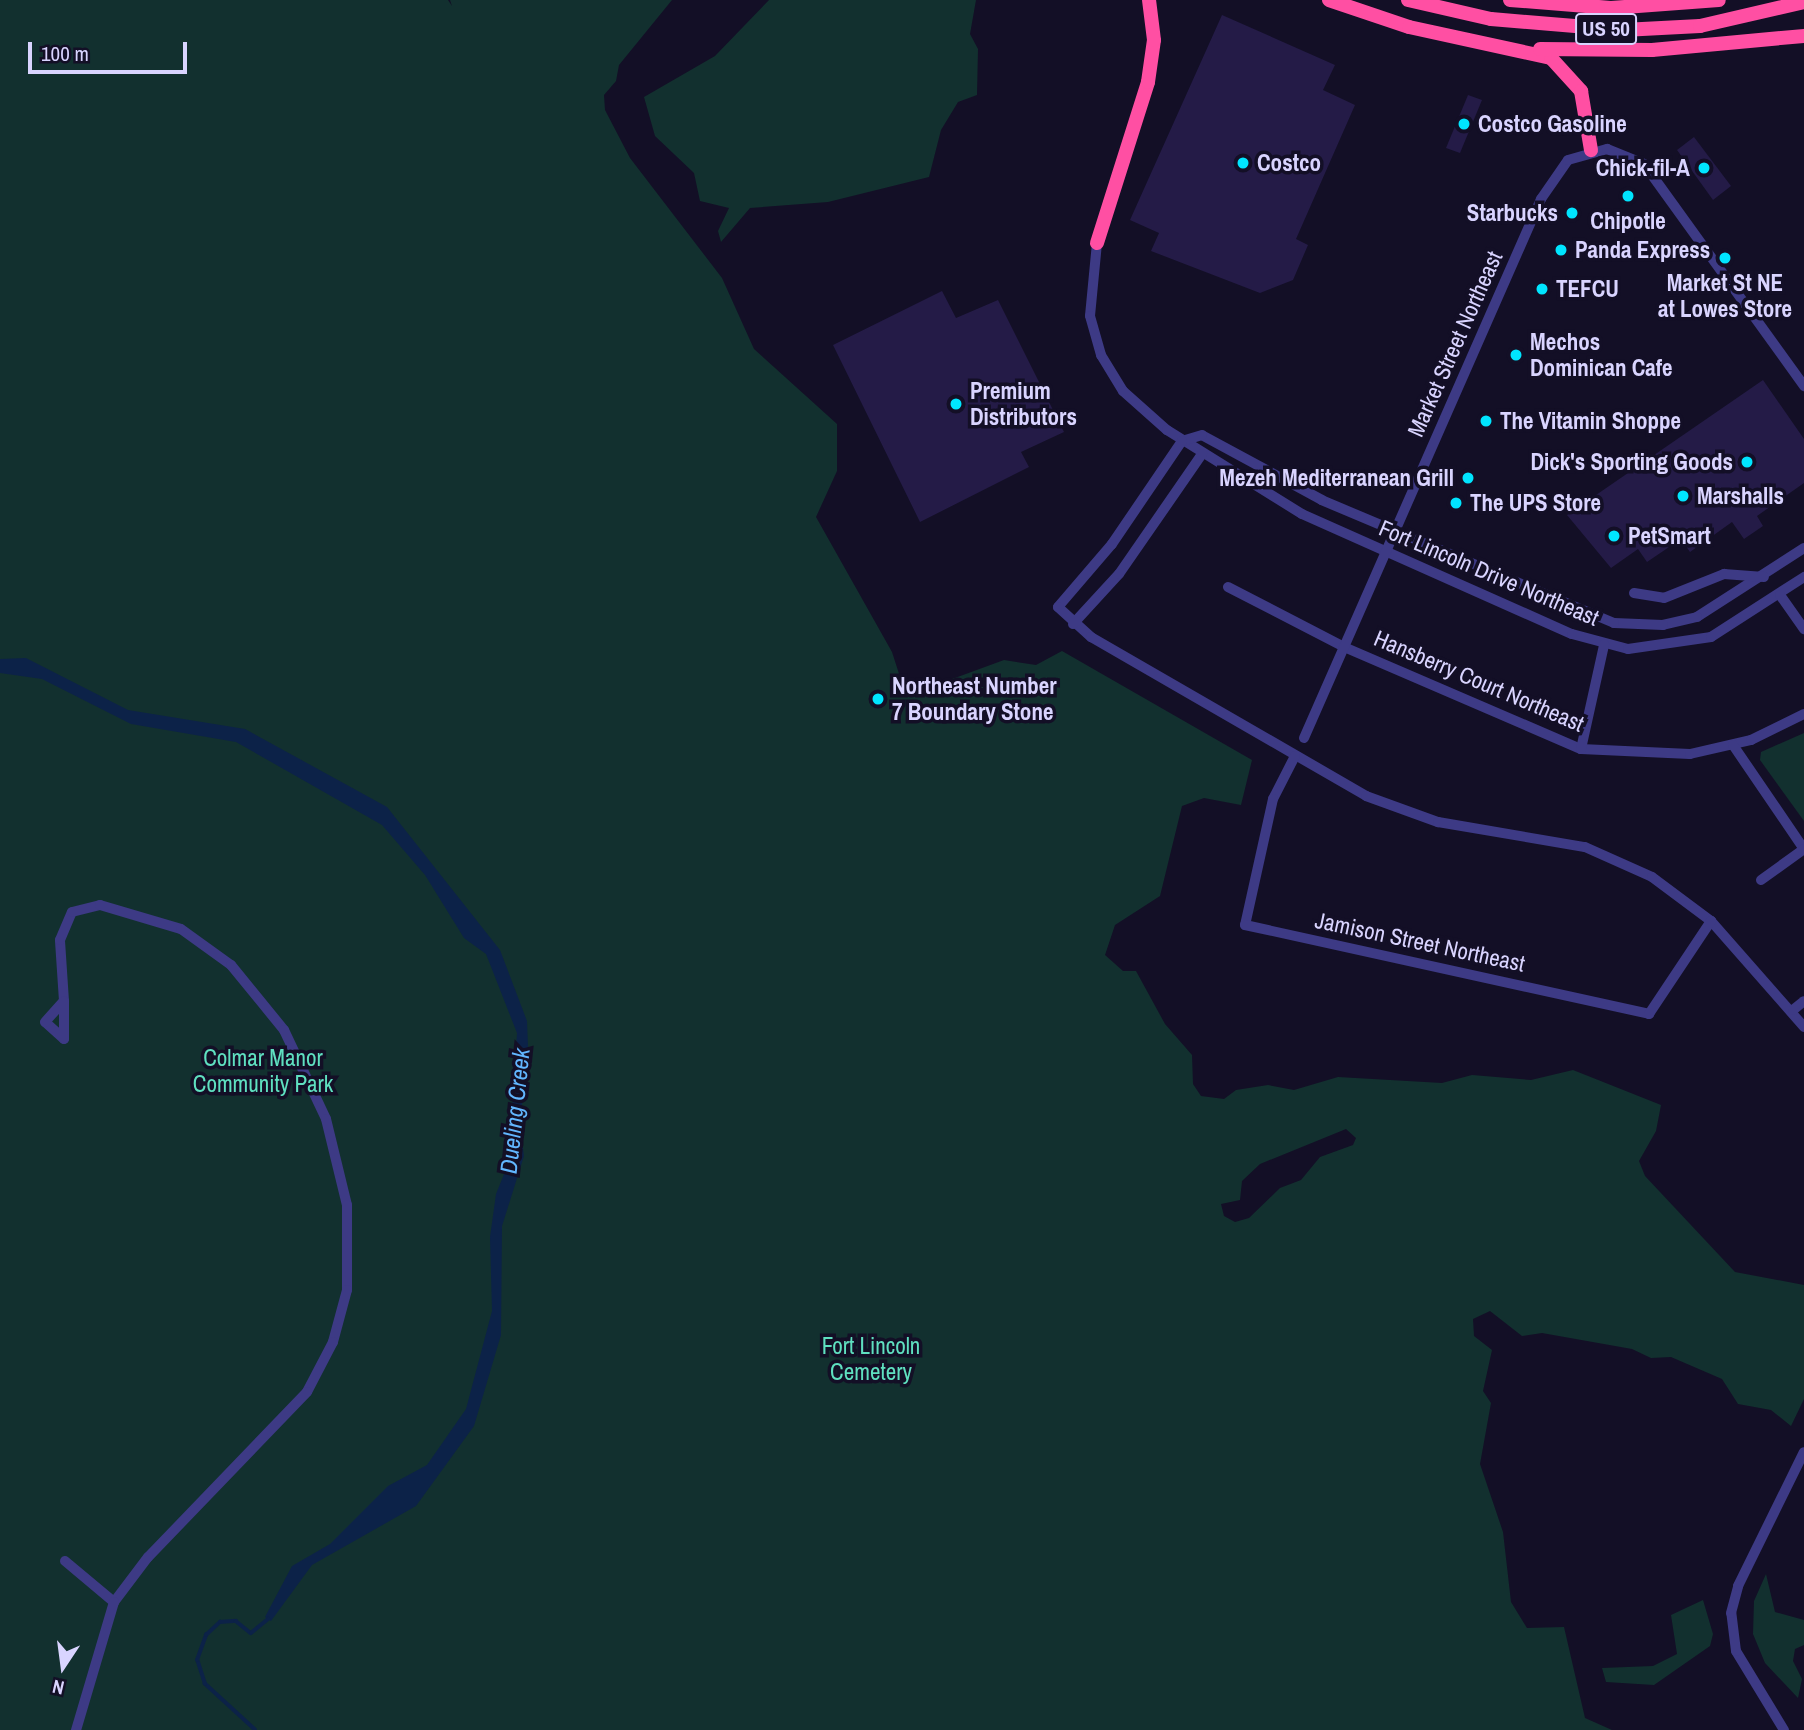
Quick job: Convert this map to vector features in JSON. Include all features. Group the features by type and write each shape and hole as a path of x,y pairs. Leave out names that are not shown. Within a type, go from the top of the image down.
{"highway":[{"path":"1097,243 1148,82 1154,40 1149,0"},
{"path":"1329,0 1421,30 1552,58 1574,79 1591,150"},
{"name":"US 50","path":"1408,0 1492,19 1623,30 1710,24 1804,2"},
{"name":"US 50","path":"1510,0 1611,8 1719,0"},
{"path":"1514,48 1635,51 1804,36"}],"street":[{"path":"1591,150 1623,152 1648,169 1804,386"},
{"name":"Market Street Northeast","path":"1304,738 1547,188 1563,164 1591,150"},
{"name":"Fort Lincoln Drive Northeast","path":"1097,243 1088,290 1101,355 1132,401 1182,441 1283,504 1604,645 1652,649 1700,641 1780,595 1804,577"},
{"name":"Fort Lincoln Drive Northeast","path":"1182,441 1216,438 1299,489 1578,611 1626,625 1697,617 1764,577 1804,548"},
{"path":"1182,441 1104,556 1058,607 1073,624 1295,756 1406,812 1606,855 1666,886 1711,921 1793,1010 1804,1027"},
{"path":"1073,624 1119,574 1202,454"},
{"path":"1634,593 1664,598 1724,574 1764,577"},
{"name":"Hansberry Court Northeast","path":"1228,587 1344,647 1581,749 1650,757 1733,745 1804,714"},
{"path":"1780,595 1804,629"},
{"path":"1581,749 1604,645"},
{"path":"1733,745 1804,849 1760,880"},
{"name":"Jamison Street Northeast","path":"1295,756 1273,799 1245,925 1649,1014 1711,921"},
{"path":"64,1001 63,925 85,905 166,922 216,951 269,1006 301,1059 326,1119 348,1215 347,1290 333,1342 307,1392 162,1541 114,1602 76,1730"},
{"path":"1793,1010 1804,1001"},
{"path":"1784,1730 1736,1651 1731,1613 1738,1586 1804,1452"},
{"path":"65,1560 114,1602"}],"green space":[{"name":"Fort Lincoln Cemetery","path":"0,0 448,0 452,6 450,0 672,0 619,65 616,81 604,95 605,110 630,158 722,278 754,349 837,424 837,471 816,517 892,652 902,683 933,686 1004,660 1036,665 1062,651 1252,760 1241,805 1204,798 1182,806 1160,896 1115,925 1105,955 1123,971 1136,971 1165,1024 1192,1055 1193,1084 1201,1096 1224,1099 1236,1090 1268,1085 1294,1090 1338,1077 1442,1083 1472,1075 1531,1080 1573,1070 1661,1105 1656,1131 1639,1161 1645,1176 1735,1272 1804,1285 1804,1399 1791,1426 1771,1410 1738,1404 1722,1379 1671,1357 1651,1358 1632,1349 1542,1333 1522,1336 1490,1311 1473,1319 1474,1336 1492,1350 1483,1391 1491,1403 1480,1464 1503,1532 1511,1602 1527,1628 1564,1627 1585,1718 1612,1730 0,1730","holes":["1346,1129 1356,1138 1353,1145 1320,1157 1301,1180 1280,1188 1249,1218 1235,1222 1224,1216 1221,1204 1240,1200 1242,1181 1260,1164"]},
{"path":"769,0 976,0 970,34 978,49 977,95 958,102 941,130 929,177 828,202 750,208 721,242 718,231 729,208 700,201 694,173 655,136 644,97 715,56"},
{"path":"1804,733 1804,821 1760,760 1761,752"},
{"path":"1766,1574 1775,1612 1804,1620 1804,1645 1795,1649 1793,1661 1802,1679 1798,1698 1765,1663 1753,1634 1754,1601"},
{"path":"1703,1600 1713,1634 1710,1646 1654,1685 1606,1682 1602,1668 1653,1666 1677,1654 1671,1615"}],"water":[{"path":"26,658 128,710 245,729 387,807 500,950 527,1021 529,1071 519,1118 524,1156 502,1226 501,1335 474,1426 416,1506 312,1565 271,1621 265,1617 292,1566 330,1544 388,1486 427,1465 466,1409 492,1311 490,1237 496,1194 509,1162 517,1033 486,954 464,938 425,875 382,825 236,742 131,724 42,679 0,673 0,659"}],"building":[{"name":"Costco","path":"1222,15 1335,65 1323,90 1355,105 1296,239 1308,245 1293,280 1260,293 1151,251 1159,233 1130,220"},
{"name":"Costco Gasoline","path":"1468,95 1482,100 1460,153 1446,148"},
{"name":"Chick-fil-A","path":"1694,137 1731,186 1713,200 1677,150"},
{"name":"Premium Distributors","path":"942,291 956,318 998,300 1064,432 1021,452 1029,467 920,522 833,345"},
{"path":"1763,380 1804,439 1804,483 1757,516 1763,526 1744,539 1732,522 1690,552 1681,539 1647,562 1638,549 1611,568 1567,515"}],"waterway":[{"name":"Dueling Creek","path":"255,1730 205,1684 197,1660 206,1635 220,1622 236,1621 251,1633 268,1619"}],"place":[{"name":"Costco Gasoline","path":"1464,124"},
{"name":"Costco","path":"1243,163"},
{"name":"Chick-fil-A","path":"1704,168"},
{"name":"Chipotle","path":"1628,196"},
{"name":"Starbucks","path":"1572,213"},
{"name":"Panda Express","path":"1561,250"},
{"name":"Market St NE at Lowes Store","path":"1725,258"},
{"name":"TEFCU","path":"1542,289"},
{"name":"Mechos Dominican Cafe","path":"1516,355"},
{"name":"Premium Distributors","path":"956,404"},
{"name":"The Vitamin Shoppe","path":"1486,421"},
{"name":"Dick's Sporting Goods","path":"1747,462"},
{"name":"Mezeh Mediterranean Grill","path":"1468,478"},
{"name":"Marshalls","path":"1683,496"},
{"name":"The UPS Store","path":"1456,503"},
{"name":"PetSmart","path":"1614,536"},
{"name":"Northeast Number 7 Boundary Stone","path":"878,699"}],"park label":[{"name":"Colmar Manor Community Park","path":"263,1071"}]}
